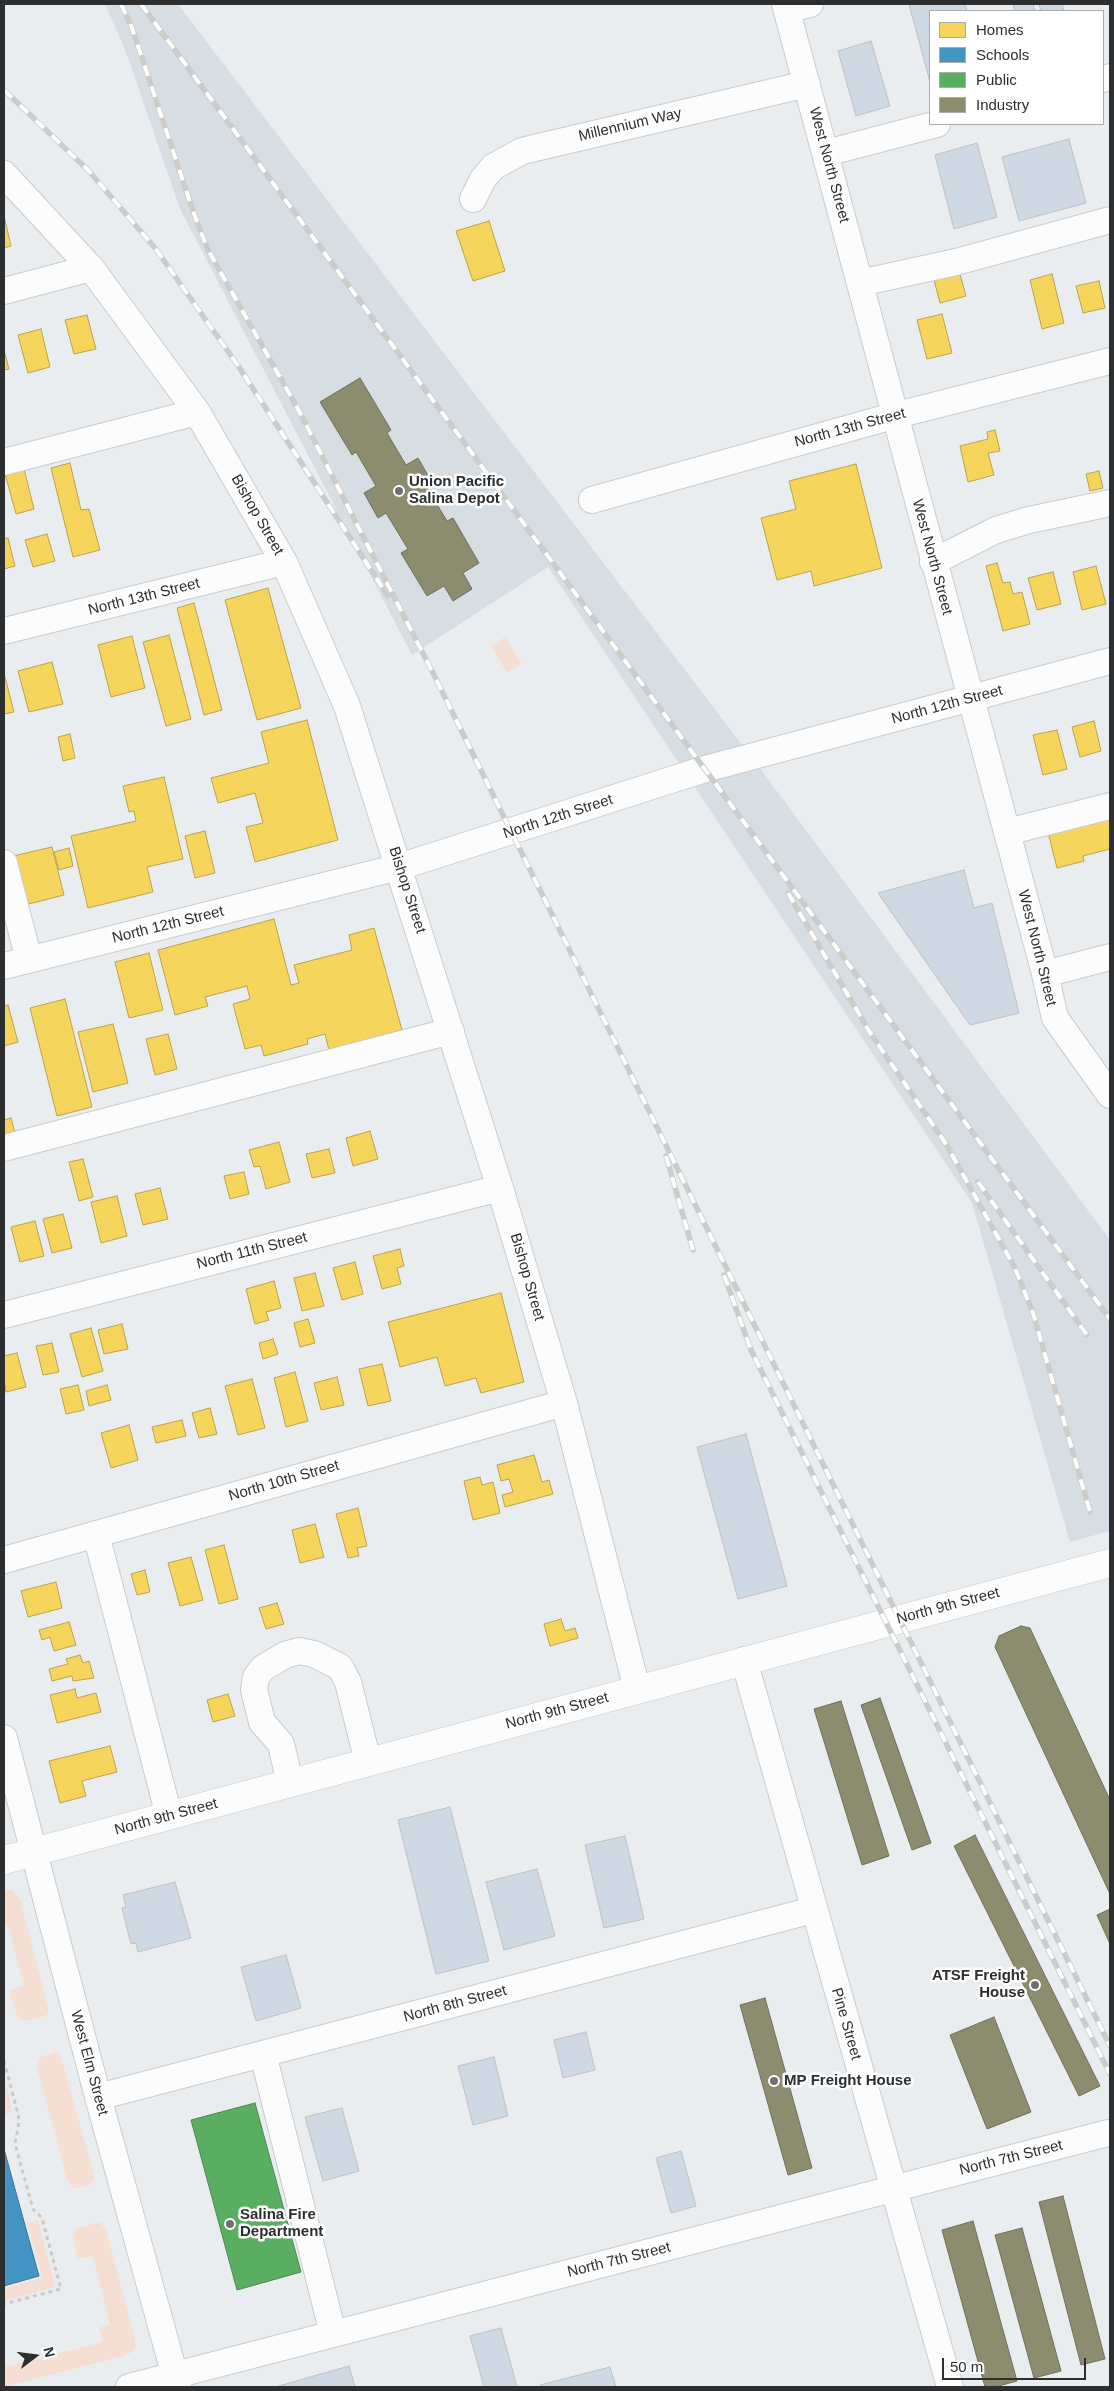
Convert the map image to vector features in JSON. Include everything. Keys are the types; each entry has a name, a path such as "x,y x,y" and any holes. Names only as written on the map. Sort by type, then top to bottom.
{"main road":[{"name":"North 9th Street","path":"4,1860 1110,1563"}],"street":[{"name":"West North Street","path":"794,6 807,84 894,416 1045,974 1054,1018 1110,1095"},
{"name":"Millennium Way","path":"473,199 483,179 494,167 522,151 807,84"},
{"path":"826,153 933,125"},
{"name":"Bishop Street","path":"4,174 91,268 197,412 284,562 347,706 500,1188 564,1403 637,1689"},
{"path":"860,283 956,262 1110,220"},
{"path":"4,291 91,268"},
{"name":"North 13th Street","path":"592,500 894,416 1110,361"},
{"path":"4,462 197,412"},
{"path":"934,562 996,530 1029,520 1110,503"},
{"name":"North 13th Street","path":"4,631 284,562"},
{"name":"North 12th Street","path":"4,966 399,867 705,769 971,700 1110,661"},
{"path":"1006,832 1110,806"},
{"path":"4,863 29,960"},
{"path":"1045,974 1110,957"},
{"path":"4,1148 451,1031"},
{"name":"North 11th Street","path":"4,1314 500,1188"},
{"name":"North 10th Street","path":"4,1560 564,1403"},
{"path":"96,1534 169,1816"},
{"path":"290,1783 281,1744 262,1722 254,1690 256,1677 263,1668 285,1655 300,1651 314,1654 340,1667 348,1682 368,1762"},
{"name":"Pine Street","path":"744,1660 813,1910 950,2387"},
{"name":"West Elm Street","path":"4,1738 98,2098 176,2381"},
{"name":"North 8th Street","path":"98,2098 813,1910"},
{"path":"263,2054 333,2334"},
{"name":"North 7th Street","path":"129,2387 176,2381 333,2334 1108,2133"}],"path":[{"path":"4,2061 18,2114 19,2122 15,2144 33,2209 42,2218 61,2289 4,2304"}],"shaded area":[{"path":"105,4 178,4 768,779 1110,1240 1110,1531 1070,1542 972,1203 548,567 412,655 180,209 126,52"},
{"path":"505,637 522,664 507,673 491,646"},
{"path":"13,1890 20,1899 48,2007 48,2013 45,2016 24,2021 18,2018 9,1990 24,1986 8,1926 4,1927 4,1891"},
{"path":"55,2052 61,2057 94,2175 90,2185 78,2188 74,2188 68,2182 37,2068 39,2058"},
{"path":"4,2078 13,2112 4,2115"},
{"path":"38,2220 55,2287 4,2301 4,2288 42,2278 27,2223"},
{"path":"100,2222 106,2230 136,2347 129,2354 123,2356 4,2387 4,2367 103,2342 99,2328 110,2324 93,2256 78,2259 73,2239 75,2229"}],"building: Homes":[{"path":"4,216 11,246 4,248"},
{"path":"489,221 505,271 473,281 456,231"},
{"path":"960,274 966,296 940,303 934,280"},
{"path":"1052,274 1064,323 1042,329 1030,280"},
{"path":"1099,281 1105,308 1083,313 1076,286"},
{"path":"942,314 952,353 927,359 917,320"},
{"path":"87,315 96,349 74,354 65,320"},
{"path":"41,329 50,367 28,373 18,335"},
{"path":"4,350 9,369 4,370"},
{"path":"995,430 1000,451 988,453 994,475 968,482 960,446 988,439 987,432"},
{"path":"70,463 81,510 89,509 100,550 73,557 51,468"},
{"path":"856,464 882,568 814,586 811,571 777,580 761,518 796,509 789,481"},
{"path":"24,469 34,509 16,514 5,474"},
{"path":"1099,471 1103,488 1090,491 1086,474"},
{"path":"47,534 55,561 33,567 25,540"},
{"path":"8,538 15,566 4,569 4,539"},
{"path":"997,563 1003,583 1010,582 1013,594 1022,592 1030,624 1003,631 986,566"},
{"path":"1096,566 1106,604 1082,610 1073,572"},
{"path":"1053,572 1061,604 1037,610 1028,578"},
{"path":"268,588 301,708 257,720 225,600"},
{"path":"194,603 222,710 204,715 177,608"},
{"path":"169,635 191,719 166,726 143,642"},
{"path":"132,636 145,688 111,697 98,645"},
{"path":"52,662 63,704 29,712 18,671"},
{"path":"4,673 14,712 4,714"},
{"path":"307,720 338,840 255,862 246,827 263,823 255,793 218,803 211,778 269,763 261,732"},
{"path":"1094,721 1101,751 1080,757 1072,727"},
{"path":"1057,730 1067,769 1043,775 1033,735"},
{"path":"70,734 75,758 63,761 58,737"},
{"path":"164,777 183,859 147,867 153,892 88,908 71,836 136,821 134,811 129,812 123,786"},
{"path":"1110,816 1110,849 1083,856 1084,861 1057,868 1048,832"},
{"path":"205,831 215,873 195,878 185,836"},
{"path":"52,847 64,895 21,906 9,857"},
{"path":"69,848 73,866 59,870 54,852"},
{"path":"274,919 291,985 299,983 294,965 352,950 349,935 374,928 402,1030 329,1050 325,1034 307,1039 308,1044 264,1056 261,1045 245,1049 233,1004 250,999 247,986 205,997 208,1006 175,1015 158,950"},
{"path":"149,953 163,1010 129,1018 115,962"},
{"path":"65,999 92,1107 57,1116 30,1008"},
{"path":"8,1005 18,1042 4,1046 4,1006"},
{"path":"113,1024 128,1083 93,1092 78,1032"},
{"path":"168,1034 177,1069 155,1075 146,1039"},
{"path":"11,1118 16,1137 4,1140 4,1120"},
{"path":"370,1131 378,1159 353,1166 346,1138"},
{"path":"279,1142 290,1182 266,1189 260,1166 254,1167 249,1150"},
{"path":"329,1149 335,1173 312,1178 306,1154"},
{"path":"83,1159 93,1197 79,1201 69,1162"},
{"path":"244,1172 249,1194 230,1199 224,1176"},
{"path":"160,1188 168,1219 143,1225 135,1194"},
{"path":"117,1196 127,1236 101,1243 91,1202"},
{"path":"63,1214 72,1248 52,1253 43,1219"},
{"path":"35,1221 44,1256 20,1262 11,1227"},
{"path":"400,1249 404,1266 397,1268 401,1284 382,1289 373,1256"},
{"path":"355,1262 363,1294 342,1300 333,1268"},
{"path":"315,1273 324,1306 302,1311 294,1278"},
{"path":"274,1281 281,1308 266,1312 269,1320 255,1324 246,1289"},
{"path":"501,1293 524,1382 481,1393 476,1378 445,1386 437,1357 400,1367 388,1322"},
{"path":"308,1319 315,1343 300,1347 294,1323"},
{"path":"122,1324 128,1349 104,1354 98,1330"},
{"path":"91,1328 103,1371 82,1377 70,1334"},
{"path":"273,1339 278,1354 263,1359 259,1343"},
{"path":"52,1343 59,1372 43,1375 36,1346"},
{"path":"17,1353 26,1387 6,1392 4,1356"},
{"path":"382,1364 391,1401 368,1406 359,1369"},
{"path":"295,1372 308,1421 286,1427 274,1378"},
{"path":"337,1377 344,1405 321,1410 314,1383"},
{"path":"252,1379 265,1428 238,1435 225,1386"},
{"path":"78,1385 84,1410 66,1414 60,1389"},
{"path":"107,1385 111,1400 89,1406 86,1391"},
{"path":"210,1408 217,1434 199,1438 192,1413"},
{"path":"182,1420 186,1436 156,1443 152,1427"},
{"path":"129,1425 138,1460 111,1468 101,1433"},
{"path":"534,1455 542,1482 549,1480 553,1494 505,1507 502,1495 513,1492 509,1479 501,1481 497,1465"},
{"path":"480,1477 482,1485 493,1482 500,1513 473,1520 464,1481"},
{"path":"358,1508 367,1546 357,1548 359,1556 348,1558 336,1514"},
{"path":"315,1524 324,1557 300,1563 292,1530"},
{"path":"224,1545 238,1599 219,1604 205,1550"},
{"path":"191,1557 203,1600 180,1606 168,1563"},
{"path":"145,1570 150,1592 137,1595 131,1574"},
{"path":"56,1582 62,1608 28,1617 21,1591"},
{"path":"277,1603 284,1624 266,1629 259,1608"},
{"path":"561,1619 565,1631 575,1628 578,1638 550,1646 544,1624"},
{"path":"69,1622 76,1645 54,1651 50,1637 42,1640 39,1630"},
{"path":"80,1655 83,1663 89,1661 94,1678 73,1681 72,1676 52,1681 49,1669 68,1664 66,1659"},
{"path":"75,1689 77,1698 96,1693 101,1712 57,1723 50,1695"},
{"path":"228,1694 235,1716 213,1722 207,1700"},
{"path":"110,1746 117,1772 82,1781 86,1796 60,1803 49,1761"}],"building: Schools":[{"path":"4,2149 39,2276 4,2286"}],"building: Public":[{"path":"255,2103 301,2272 237,2290 191,2120"}],"building: Industry":[{"name":"Union Pacific Salina Depot","path":"360,378 391,430 387,433 406,465 418,458 433,484 427,488 447,521 453,518 479,563 463,573 472,589 453,601 444,586 427,596 401,553 408,549 386,513 378,518 364,493 376,486 356,452 352,455 320,402"},
{"path":"1021,1626 1030,1628 1110,1800 1110,1894 995,1647 999,1636"},
{"path":"880,1698 931,1843 912,1850 861,1705"},
{"path":"841,1701 889,1856 862,1865 814,1709"},
{"path":"975,1835 1100,2086 1079,2096 954,1846"},
{"path":"1110,1909 1110,1944 1097,1915"},
{"path":"765,1998 812,2168 788,2175 740,2005"},
{"path":"994,2017 1031,2112 987,2129 950,2035"},
{"path":"1063,2196 1105,2359 1081,2365 1039,2202"},
{"path":"973,2221 1017,2381 995,2387 985,2387 942,2230"},
{"path":"1022,2228 1061,2371 1034,2378 995,2235"}],"building: Other":[{"path":"909,4 965,4 967,10 929,10 929,78"},
{"path":"1013,4 1033,4 1035,10 1015,10"},
{"path":"1039,4 1062,4 1064,10 1041,10"},
{"path":"871,41 890,106 856,116 838,51"},
{"path":"1069,139 1086,203 1019,221 1002,157"},
{"path":"977,143 997,217 954,229 935,155"},
{"path":"964,870 974,908 992,903 1019,1013 970,1025 878,893"},
{"path":"746,1434 787,1586 738,1599 697,1447"},
{"path":"450,1807 489,1961 436,1974 398,1820"},
{"path":"625,1836 644,1919 604,1928 585,1845"},
{"path":"537,1869 555,1936 504,1950 486,1882"},
{"path":"175,1882 191,1938 138,1952 136,1943 131,1944 122,1908 126,1907 123,1895"},
{"path":"286,1955 301,2008 256,2021 241,1967"},
{"path":"586,2032 595,2070 563,2078 554,2040"},
{"path":"494,2057 508,2116 473,2125 458,2066"},
{"path":"342,2108 359,2171 323,2181 305,2117"},
{"path":"681,2151 696,2206 671,2213 656,2158"},
{"path":"501,2328 517,2387 484,2387 470,2336"},
{"path":"349,2366 355,2387 275,2387"},
{"path":"610,2367 616,2387 541,2387 540,2385"}],"railway":[{"path":"121,4 132,28 193,211 208,250 298,409 433,673 1110,2046"},
{"path":"141,4 1110,1319"},
{"path":"4,90 89,171 155,248 239,367 388,596"},
{"path":"788,893 869,1031 946,1144 1015,1268 1033,1313 1090,1512"},
{"path":"666,1156 693,1250"},
{"path":"978,1182 1087,1335"},
{"path":"724,1275 751,1350 1110,2074"}],"place":[{"name":"Union Pacific Salina Depot","path":"399,491"},
{"name":"ATSF Freight House","path":"1035,1985"},
{"name":"MP Freight House","path":"774,2081"},
{"name":"Salina Fire Department","path":"230,2224"}]}
